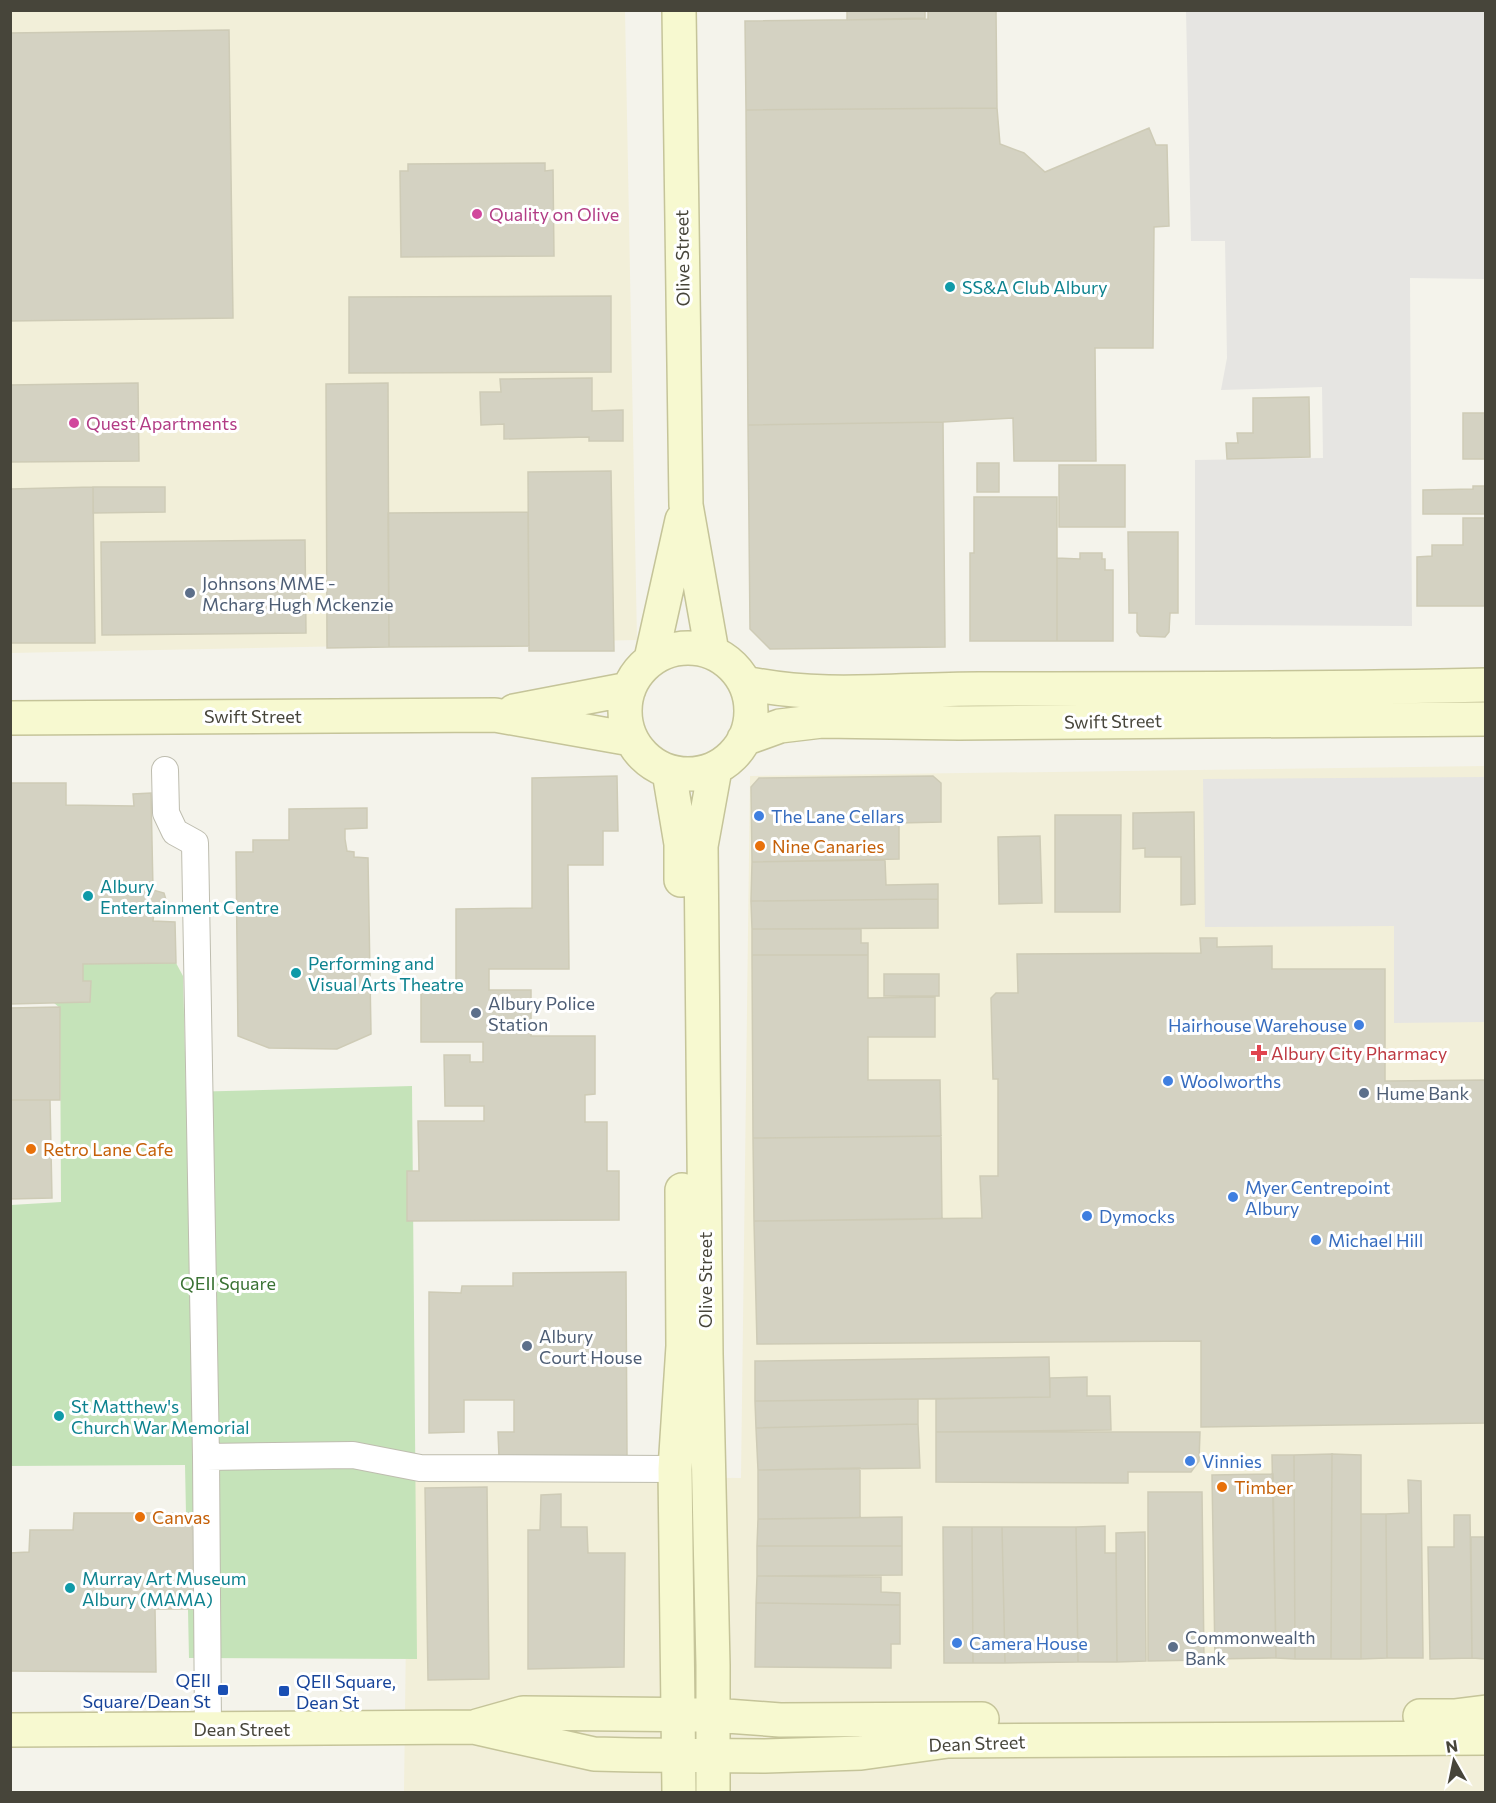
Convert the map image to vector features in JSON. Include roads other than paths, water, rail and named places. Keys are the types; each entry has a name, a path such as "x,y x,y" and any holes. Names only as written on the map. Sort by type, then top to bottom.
{"street":[{"name":"Olive Street","path":"679,10 686,505 712,652"},
{"name":"Olive Street","path":"651,659 686,505"},
{"path":"682,648 701,648 732,665 746,683 752,711 748,733 736,752 715,768 692,774 669,772 646,759 631,739 625,721 626,698 636,674 651,659 682,648"},
{"name":"Swift Street","path":"746,683 778,690 872,691 958,688 1407,703 1485,719"},
{"name":"Swift Street","path":"744,739 780,726 822,721 959,723 1407,703 1485,685"},
{"name":"Swift Street","path":"495,715 629,689"},
{"name":"Swift Street","path":"10,717 495,715 631,739"},
{"name":"Olive Street","path":"679,1792 675,1469 682,1346 694,1216 701,846 715,768"},
{"path":"165,770 166,813 175,832 195,843 206,1457 208,1729"},
{"name":"Olive Street","path":"669,772 681,844 713,1715 713,1792"},
{"path":"206,1457 353,1455 420,1468 675,1469"},
{"name":"Dean Street","path":"473,1727 523,1713 678,1714 780,1720 1442,1716 1485,1712"},
{"name":"Dean Street","path":"10,1730 473,1727 594,1754 765,1756 861,1753 948,1741 1485,1738"}],"place":[{"name":"Quality on Olive","path":"477,214"},
{"name":"SS&A Club Albury","path":"950,287"},
{"name":"Quest Apartments","path":"74,423"},
{"name":"Johnsons MME - Mcharg Hugh Mckenzie","path":"190,593"},
{"name":"The Lane Cellars","path":"759,816"},
{"name":"Nine Canaries","path":"760,846"},
{"name":"Albury Entertainment Centre","path":"88,896"},
{"name":"Performing and Visual Arts Theatre","path":"296,973"},
{"name":"Albury Police Station","path":"476,1013"},
{"name":"Hairhouse Warehouse","path":"1359,1025"},
{"name":"Albury City Pharmacy","path":"1259,1053"},
{"name":"Woolworths","path":"1168,1081"},
{"name":"Hume Bank","path":"1364,1093"},
{"name":"Retro Lane Cafe","path":"31,1149"},
{"name":"Myer Centrepoint Albury","path":"1233,1197"},
{"name":"Dymocks","path":"1087,1216"},
{"name":"Michael Hill","path":"1316,1240"},
{"name":"Albury Court House","path":"527,1346"},
{"name":"St Matthew's Church War Memorial","path":"59,1416"},
{"name":"Vinnies","path":"1190,1461"},
{"name":"Timber","path":"1222,1487"},
{"name":"Canvas","path":"140,1517"},
{"name":"Murray Art Museum Albury (MAMA)","path":"70,1588"},
{"name":"Camera House","path":"957,1643"},
{"name":"Commonwealth Bank","path":"1173,1647"},
{"name":"QEII Square/Dean St","path":"223,1690"},
{"name":"QEII Square, Dean St","path":"284,1691"}],"park label":[{"name":"QEII Square","path":"228,1283"}]}
